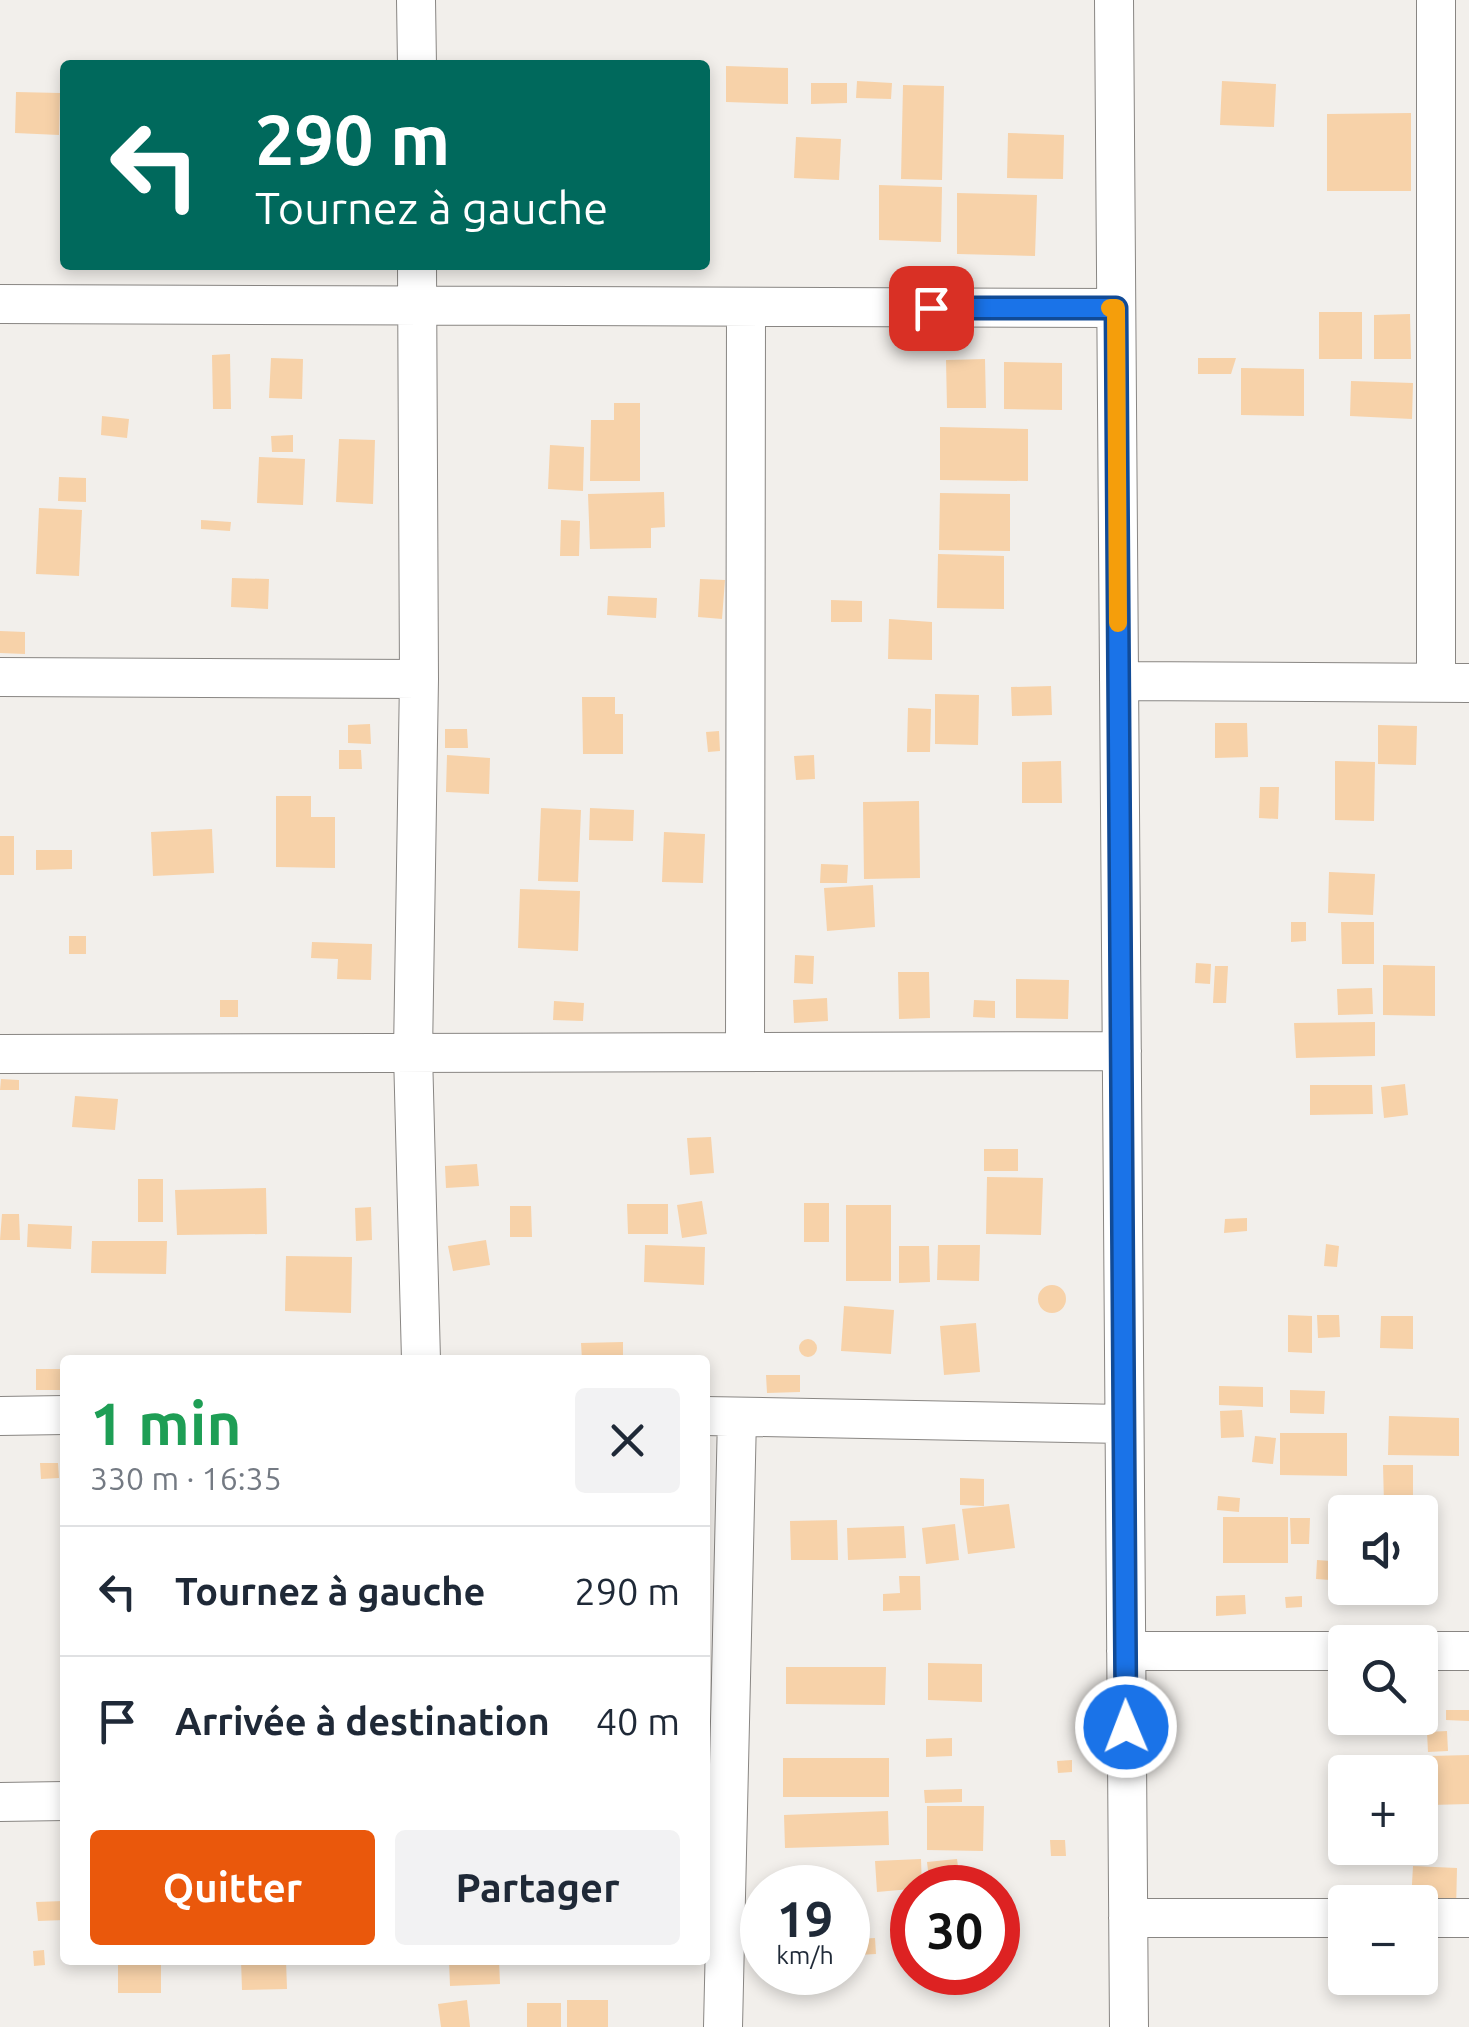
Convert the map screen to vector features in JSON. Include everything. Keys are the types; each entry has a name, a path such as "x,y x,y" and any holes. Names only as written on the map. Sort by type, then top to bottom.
{"street":[{"path":"416,0 416,60"},
{"path":"1114,0 1128,2027"},
{"path":"1118,681 1452,682 1452,344 1436,0"},
{"path":"417,270 419,680 413,1053 422,1355"},
{"path":"0,304 1116,308"},
{"path":"744,1051 746,307"},
{"path":"0,678 419,680"},
{"path":"0,1054 1122,1051"},
{"path":"0,1416 60,1415"},
{"path":"723,2027 717,1798 721,1417 1124,1424"},
{"path":"1126,1650 1328,1651"},
{"path":"1438,1651 1469,1651"},
{"path":"0,1802 60,1801"},
{"path":"1128,1918 1328,1918"},
{"path":"1438,1918 1469,1918"}],"building":[{"path":"726,66 788,68 788,104 726,102"},
{"path":"857,81 892,83 891,99 856,98"},
{"path":"1222,81 1276,84 1274,127 1220,125"},
{"path":"811,83 847,83 847,103 811,104"},
{"path":"903,85 944,86 942,180 901,179"},
{"path":"16,92 60,93 59,135 15,133"},
{"path":"1411,113 1411,191 1327,191 1327,114"},
{"path":"1008,133 1064,135 1063,179 1007,178"},
{"path":"796,137 841,139 839,180 794,178"},
{"path":"879,185 942,187 941,242 879,240"},
{"path":"957,193 1037,195 1035,256 957,254"},
{"path":"1319,312 1362,312 1362,359 1319,359"},
{"path":"1410,314 1411,359 1374,359 1374,315"},
{"path":"230,354 231,409 213,409 212,355"},
{"path":"271,358 303,359 302,399 269,398"},
{"path":"1198,358 1236,358 1231,374 1198,374"},
{"path":"985,359 986,408 947,408 946,360"},
{"path":"1004,362 1062,363 1062,410 1004,409"},
{"path":"1241,368 1304,369 1304,416 1241,415"},
{"path":"1351,381 1413,383 1412,419 1350,416"},
{"path":"614,403 640,403 640,481 590,481 591,420 614,420"},
{"path":"102,416 129,419 127,438 101,435"},
{"path":"940,427 1028,429 1028,481 940,480"},
{"path":"293,435 293,452 272,452 271,436"},
{"path":"339,439 375,440 373,504 336,502"},
{"path":"550,445 584,447 583,491 548,489"},
{"path":"259,457 305,459 303,505 257,503"},
{"path":"59,477 86,478 86,502 58,501"},
{"path":"664,492 665,527 651,528 651,548 590,549 588,494"},
{"path":"940,493 1010,494 1010,551 939,550"},
{"path":"39,508 82,510 79,576 36,574"},
{"path":"201,520 231,522 230,531 201,529"},
{"path":"561,520 580,521 579,556 560,556"},
{"path":"938,554 1004,556 1004,609 937,608"},
{"path":"232,578 269,579 268,609 231,607"},
{"path":"700,579 725,580 722,619 698,617"},
{"path":"608,596 657,598 656,618 607,615"},
{"path":"831,600 862,601 862,622 831,622"},
{"path":"889,619 932,622 932,660 888,659"},
{"path":"0,631 25,632 25,654 0,653"},
{"path":"1051,686 1052,715 1012,716 1011,687"},
{"path":"935,694 979,695 978,745 935,744"},
{"path":"582,697 615,697 615,714 623,714 623,754 583,754"},
{"path":"908,708 931,709 930,752 907,752"},
{"path":"1215,723 1247,723 1248,757 1215,758"},
{"path":"370,724 371,744 348,743 348,725"},
{"path":"1378,725 1417,726 1416,765 1378,764"},
{"path":"445,729 467,729 468,748 445,748"},
{"path":"719,731 720,751 708,752 706,732"},
{"path":"339,750 361,750 362,769 339,769"},
{"path":"447,755 490,758 489,794 446,792"},
{"path":"814,755 815,779 796,780 794,756"},
{"path":"1061,761 1062,803 1022,803 1022,762"},
{"path":"1335,761 1375,762 1374,821 1335,820"},
{"path":"1260,787 1279,787 1278,819 1259,818"},
{"path":"276,796 311,796 311,817 335,817 335,868 276,867"},
{"path":"919,801 920,878 864,879 863,802"},
{"path":"541,808 581,810 578,882 538,881"},
{"path":"590,808 634,810 633,841 589,840"},
{"path":"212,829 214,873 153,876 151,832"},
{"path":"664,832 705,834 703,883 662,882"},
{"path":"0,836 14,836 14,875 0,875"},
{"path":"36,850 72,850 72,869 36,870"},
{"path":"821,864 848,865 847,883 820,883"},
{"path":"1329,872 1375,874 1373,915 1328,913"},
{"path":"873,885 875,927 827,931 824,888"},
{"path":"520,889 580,891 578,951 518,948"},
{"path":"1291,922 1306,922 1306,941 1291,942"},
{"path":"1341,922 1374,922 1374,964 1342,964"},
{"path":"69,936 86,936 86,954 69,954"},
{"path":"312,942 372,944 371,980 337,979 338,959 311,958"},
{"path":"795,955 814,956 813,984 794,983"},
{"path":"1196,963 1211,964 1210,984 1195,983"},
{"path":"1383,965 1435,966 1435,1016 1383,1015"},
{"path":"1215,966 1228,966 1226,1003 1213,1003"},
{"path":"898,972 929,972 930,1018 899,1019"},
{"path":"1016,979 1069,980 1068,1019 1016,1018"},
{"path":"1372,988 1373,1014 1338,1015 1337,989"},
{"path":"827,998 828,1021 794,1023 793,1000"},
{"path":"220,1000 238,1000 238,1017 220,1017"},
{"path":"974,1000 995,1001 995,1018 973,1017"},
{"path":"554,1001 584,1003 583,1021 553,1020"},
{"path":"1375,1022 1375,1056 1296,1058 1294,1023"},
{"path":"1,1079 19,1080 19,1090 0,1090"},
{"path":"1405,1084 1408,1115 1384,1118 1381,1087"},
{"path":"1310,1085 1372,1085 1373,1114 1310,1115"},
{"path":"75,1096 118,1099 115,1130 72,1127"},
{"path":"711,1137 714,1173 690,1175 687,1138"},
{"path":"984,1149 1018,1149 1018,1171 984,1171"},
{"path":"477,1164 479,1186 446,1188 445,1166"},
{"path":"987,1177 1043,1178 1041,1235 986,1234"},
{"path":"138,1179 163,1179 163,1222 138,1222"},
{"path":"266,1188 267,1234 177,1235 175,1190"},
{"path":"702,1201 707,1234 682,1238 677,1205"},
{"path":"804,1203 829,1203 829,1242 804,1242"},
{"path":"627,1204 668,1204 668,1234 628,1234"},
{"path":"846,1205 891,1205 891,1281 846,1281"},
{"path":"510,1206 531,1206 532,1237 510,1237"},
{"path":"371,1207 372,1240 356,1241 355,1208"},
{"path":"2,1214 19,1214 20,1240 0,1240"},
{"path":"1247,1218 1247,1231 1224,1233 1225,1219"},
{"path":"28,1224 72,1226 71,1249 27,1247"},
{"path":"486,1240 490,1265 453,1271 448,1246"},
{"path":"92,1241 167,1241 166,1274 91,1273"},
{"path":"1326,1244 1339,1246 1337,1267 1324,1266"},
{"path":"645,1245 705,1247 704,1285 644,1282"},
{"path":"938,1245 980,1245 979,1281 937,1280"},
{"path":"899,1246 929,1246 930,1282 899,1283"},
{"path":"286,1256 352,1257 351,1313 285,1311"},
{"path":"1052,1285 1062,1289 1066,1299 1062,1309 1052,1313 1042,1309 1038,1299 1042,1289"},
{"path":"844,1306 894,1310 891,1354 841,1351"},
{"path":"1288,1315 1312,1316 1312,1353 1288,1352"},
{"path":"1317,1315 1339,1315 1340,1337 1318,1338"},
{"path":"1381,1316 1413,1316 1413,1349 1380,1348"},
{"path":"976,1323 980,1372 944,1375 940,1326"},
{"path":"808,1339 817,1348 808,1357 799,1348"},
{"path":"623,1342 623,1355 582,1355 581,1343"},
{"path":"36,1369 60,1369 60,1390 36,1390"},
{"path":"766,1375 800,1375 800,1392 767,1393"},
{"path":"1219,1386 1263,1387 1263,1407 1219,1405"},
{"path":"1290,1390 1325,1391 1324,1414 1290,1413"},
{"path":"1242,1410 1244,1437 1221,1438 1220,1411"},
{"path":"1389,1416 1459,1418 1459,1456 1388,1455"},
{"path":"1280,1433 1347,1433 1347,1476 1280,1475"},
{"path":"1255,1436 1276,1438 1273,1464 1252,1462"},
{"path":"40,1463 58,1463 59,1478 41,1479"},
{"path":"1383,1465 1413,1465 1413,1495 1384,1495"},
{"path":"960,1478 984,1479 984,1506 960,1505"},
{"path":"1218,1496 1240,1498 1239,1512 1217,1510"},
{"path":"1009,1504 1015,1548 968,1554 962,1509"},
{"path":"1223,1517 1288,1517 1288,1563 1223,1563"},
{"path":"1290,1518 1310,1518 1309,1544 1291,1544"},
{"path":"837,1520 838,1560 791,1560 790,1521"},
{"path":"955,1524 959,1560 926,1564 922,1528"},
{"path":"904,1526 906,1558 848,1560 847,1528"},
{"path":"1317,1560 1328,1561 1328,1580 1316,1579"},
{"path":"899,1576 920,1576 921,1610 883,1611 883,1594 900,1593"},
{"path":"1245,1595 1246,1614 1216,1616 1216,1596"},
{"path":"1302,1596 1302,1607 1286,1608 1285,1597"},
{"path":"928,1663 982,1664 982,1702 928,1700"},
{"path":"786,1667 886,1667 885,1705 786,1704"},
{"path":"1446,1710 1469,1710 1469,1721 1446,1720"},
{"path":"1438,1731 1447,1731 1448,1751 1428,1752 1427,1735 1438,1735"},
{"path":"952,1738 952,1756 926,1757 926,1739"},
{"path":"1469,1755 1469,1804 1438,1805 1438,1756"},
{"path":"783,1758 889,1758 889,1797 783,1797"},
{"path":"1072,1760 1072,1772 1058,1773 1057,1761"},
{"path":"962,1789 962,1802 925,1803 924,1790"},
{"path":"927,1806 984,1806 983,1851 927,1850"},
{"path":"888,1811 889,1845 785,1848 784,1815"},
{"path":"1050,1840 1065,1840 1066,1856 1051,1856"},
{"path":"921,1859 921,1865 890,1865 890,1891 877,1892 875,1861"},
{"path":"957,1859 958,1865 927,1865 927,1862"},
{"path":"1413,1866 1457,1868 1456,1911 1438,1907 1438,1885 1412,1885"},
{"path":"60,1901 60,1920 38,1921 36,1902"},
{"path":"870,1938 875,1938 876,1954 870,1954"},
{"path":"44,1950 45,1965 34,1966 33,1951"},
{"path":"118,1965 161,1965 161,1993 118,1993"},
{"path":"241,1965 286,1965 287,1989 242,1990"},
{"path":"449,1965 499,1965 500,1984 450,1986"},
{"path":"467,2000 470,2027 441,2027 438,2004"},
{"path":"567,2000 608,2000 608,2027 567,2027"},
{"path":"527,2003 561,2003 561,2027 527,2027"}],"slow traffic":[{"path":"1110,308 1116,308 1118,623"}],"route":[{"path":"931,308 1116,308 1126,1727"}]}
